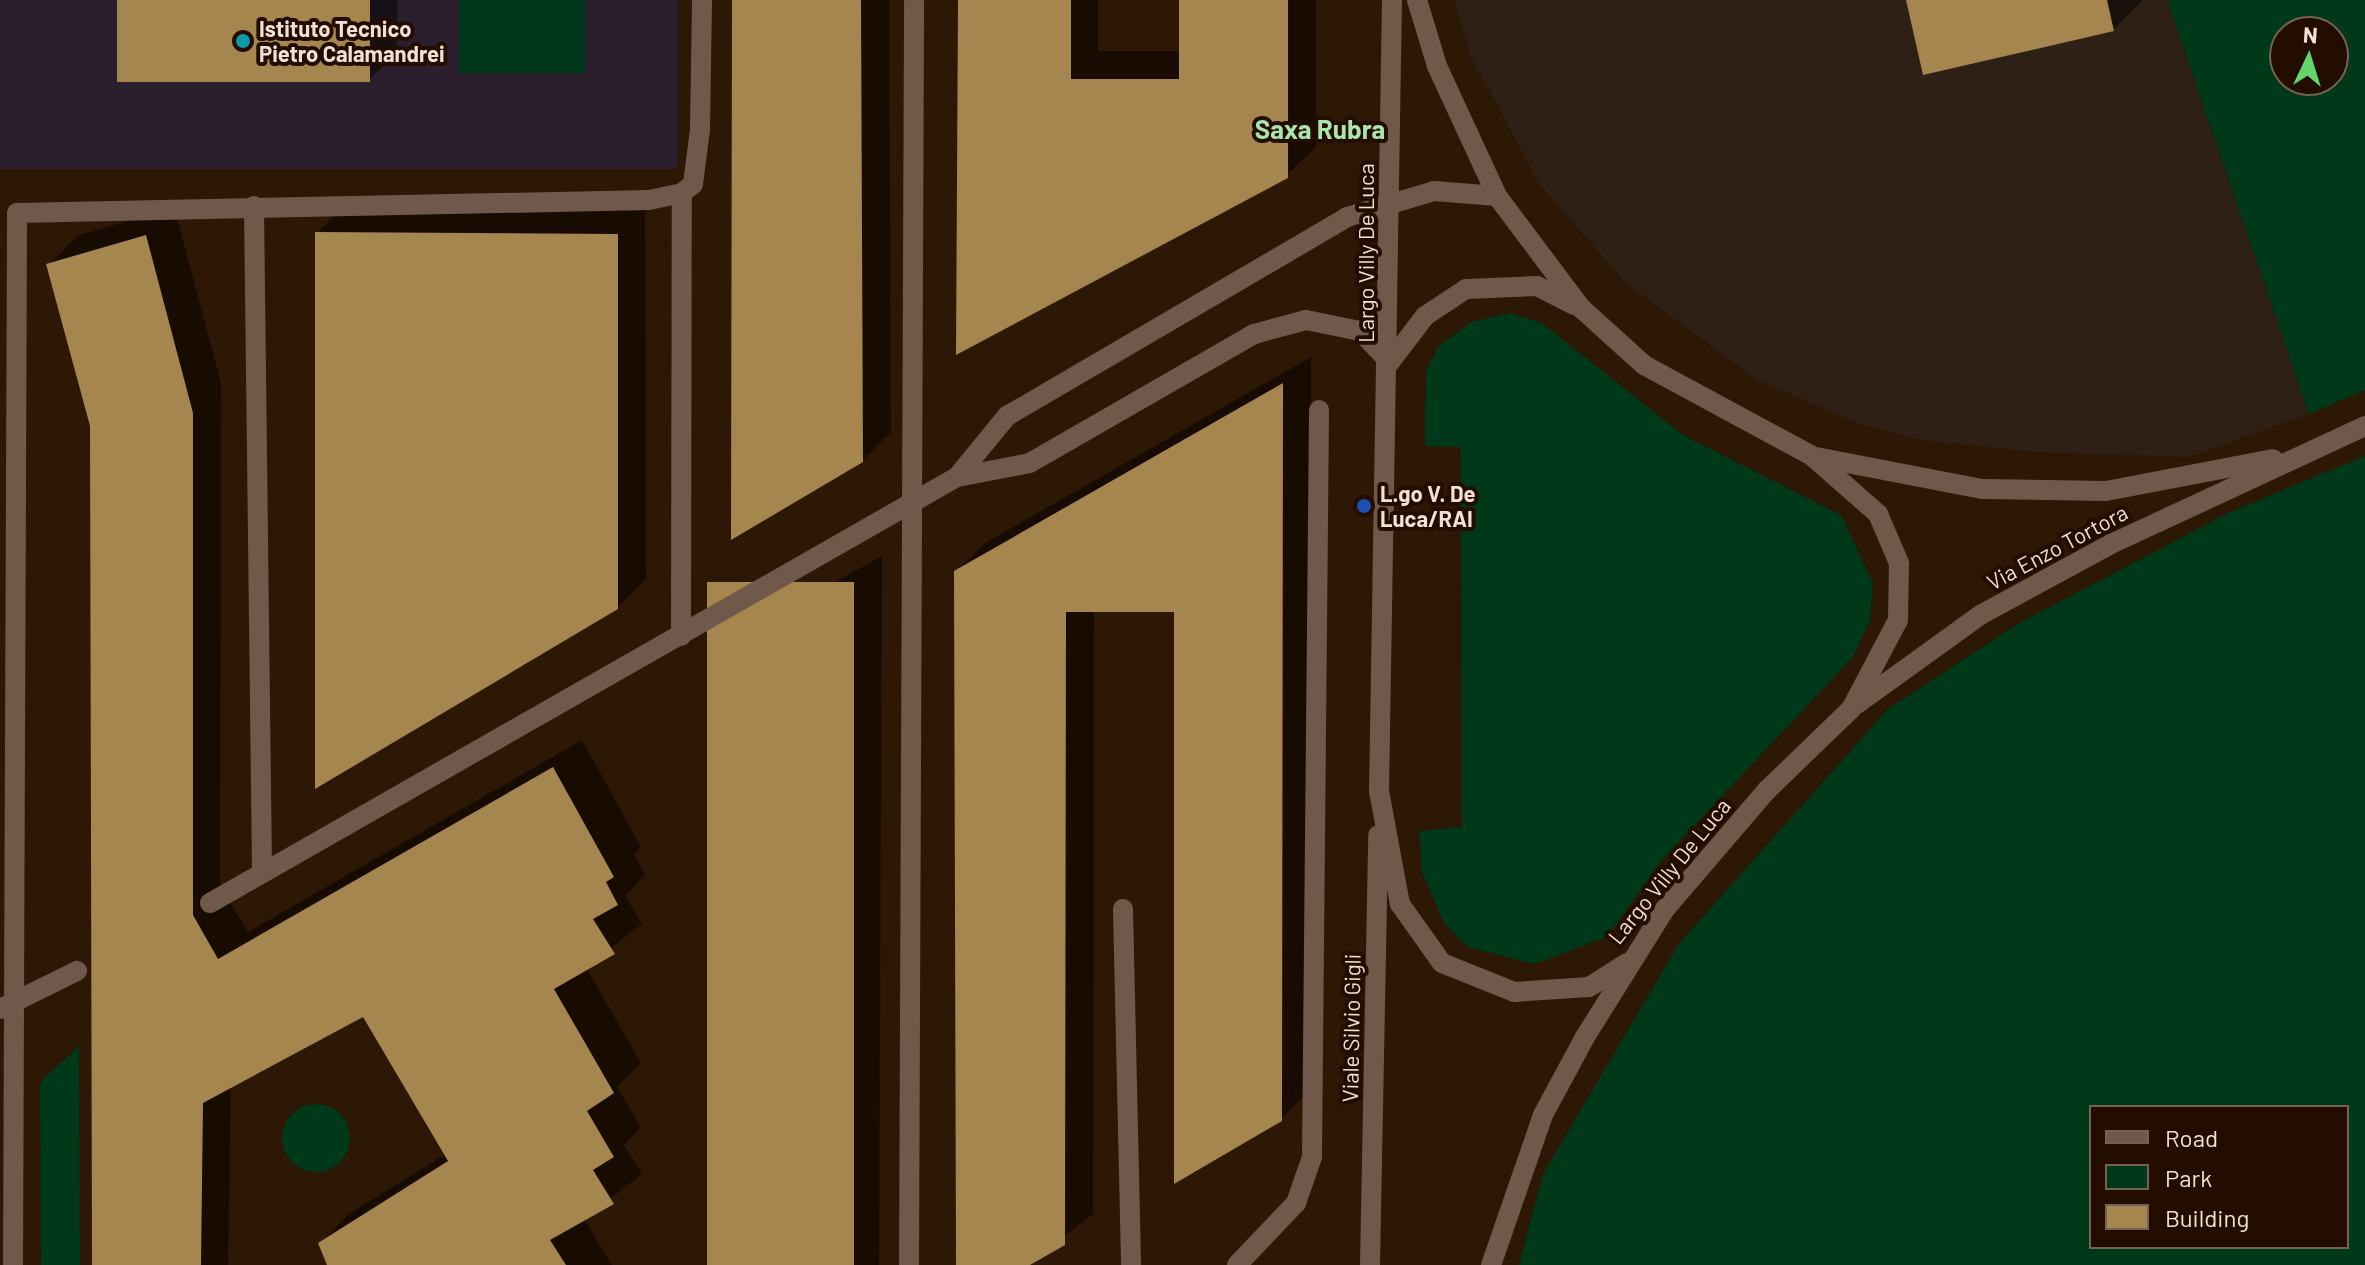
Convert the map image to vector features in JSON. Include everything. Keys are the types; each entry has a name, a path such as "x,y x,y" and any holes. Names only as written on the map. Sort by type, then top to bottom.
{"street":[{"path":"13,1265 10,1006 17,213 649,200 682,193 693,184 700,129 702,0"},
{"path":"909,1265 916,500 914,0"},
{"name":"Largo Villy De Luca","path":"1392,0 1390,362 1379,791 1400,904 1442,963 1514,992 1589,987 1634,958 1665,909 1767,790 1851,709 1898,620 1899,563 1878,514 1812,456 1644,365 1581,308 1497,196 1437,66 1417,0"},
{"path":"957,477 1007,416 1337,223 1390,201 1434,191 1497,196"},
{"path":"681,636 682,193"},
{"path":"254,206 262,871"},
{"name":"Largo Villy De Luca","path":"1390,362 1425,316 1466,289 1537,286 1581,308"},
{"path":"210,903 957,477 1030,463 1254,334 1306,320 1360,331 1390,362"},
{"path":"1237,1265 1296,1203 1312,1157 1319,410"},
{"name":"Via Enzo Tortora","path":"1851,709 1982,614 2301,454 2365,426"},
{"name":"Via Enzo Tortora","path":"1812,456 1982,489 2106,491 2301,454"},
{"name":"Viale Silvio Gigli","path":"1370,1265 1379,791"},
{"path":"1123,909 1131,1265"},
{"path":"1491,1265 1543,1115 1634,958"},
{"path":"10,1006 77,971"}],"shaded area":[{"path":"0,0 678,0 678,169 0,169"},
{"path":"1454,0 2167,0 2309,414 2189,457 2035,452 1921,440 1859,424 1756,379 1627,284 1540,185 1470,54"}],"green space":[{"path":"459,0 585,0 585,73 459,73"},
{"path":"2167,0 2365,0 2365,390 2309,414"},
{"path":"1510,313 1542,323 1683,435 1841,515 1873,583 1870,621 1852,658 1662,860 1607,937 1534,964 1468,947 1444,923 1422,872 1419,831 1462,827 1461,447 1425,446 1426,372 1438,347 1471,322"},
{"path":"2365,456 2365,1265 1519,1265 1543,1174 1678,945 1888,709 2018,624 2228,513"},
{"path":"79,1046 80,1265 41,1265 40,1082"},
{"path":"323,1104 344,1119 350,1138 348,1151 340,1162 323,1172 309,1172 292,1162 284,1151 282,1131 292,1114 303,1106"}],"building":[{"name":"Istituto Tecnico Pietro Calamandrei","path":"117,0 370,0 370,82 117,82"},
{"path":"732,0 861,0 863,462 731,540"},
{"path":"958,0 1071,0 1071,79 1179,79 1179,0 1288,0 1288,178 956,355"},
{"path":"1906,0 2107,0 2114,31 1923,75"},
{"path":"315,232 618,234 618,609 315,789"},
{"path":"146,235 193,413 193,915 218,959 553,767 614,877 606,882 618,905 593,919 615,954 554,989 614,1093 587,1111 614,1157 593,1170 614,1204 550,1240 566,1265 327,1265 318,1243 448,1161 363,1017 203,1103 201,1265 92,1265 90,426 46,264"},
{"path":"1283,383 1282,1121 1174,1184 1174,612 1066,612 1065,1245 1030,1265 956,1265 954,571"},
{"path":"707,582 854,582 854,1265 707,1265"}],"place":[{"name":"Istituto Tecnico Pietro Calamandrei","path":"243,41"},
{"name":"L.go V. De Luca/RAI","path":"1364,506"}],"district":[{"name":"Saxa Rubra","path":"1320,129"}]}
